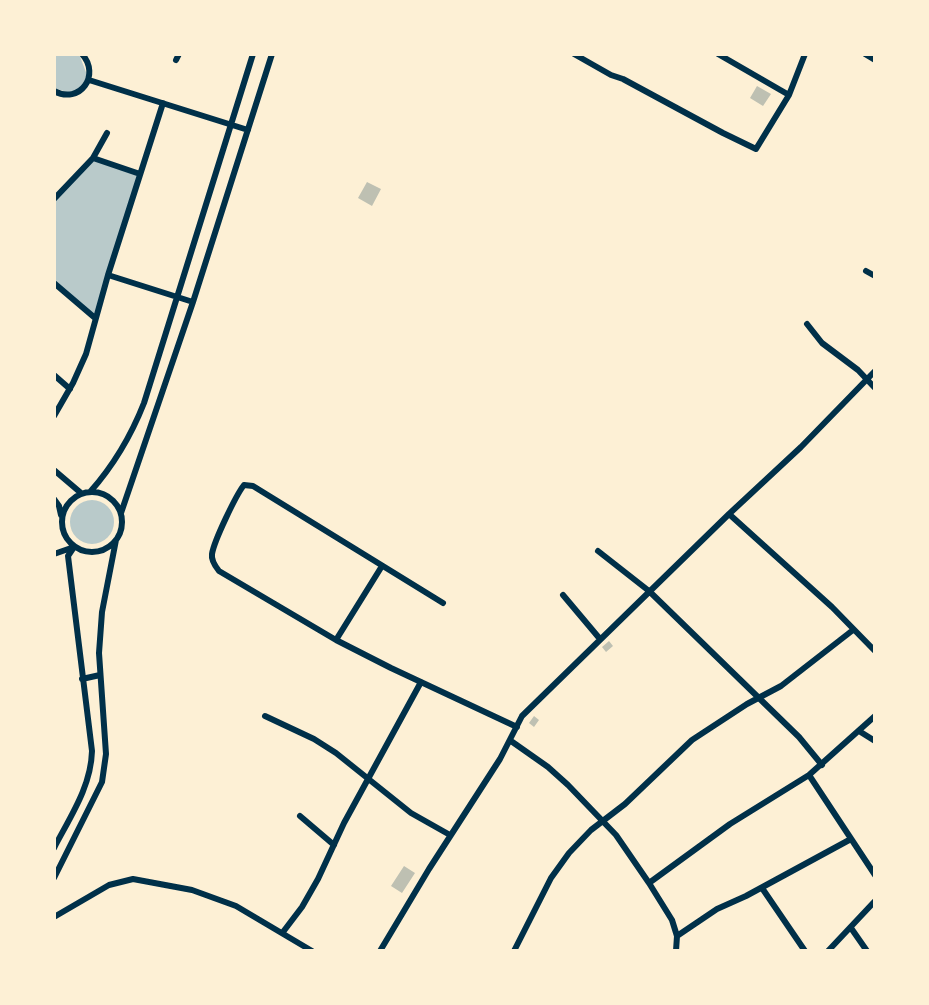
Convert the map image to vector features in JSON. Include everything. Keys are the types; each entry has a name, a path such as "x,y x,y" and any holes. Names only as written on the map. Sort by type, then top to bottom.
{"street":[{"path":"54,91 62,95 73,94 83,89 89,80 89,64 82,54"},
{"path":"90,492 110,468 134,428 144,404 252,54"},
{"path":"54,878 102,782 106,754 99,653 102,612 116,540 122,527 121,513 193,302 272,54"},
{"path":"574,54 723,134 756,148 789,95 805,54"},
{"path":"718,54 789,95"},
{"path":"865,54 875,60"},
{"path":"89,80 248,130"},
{"path":"54,416 86,354 108,275 163,104"},
{"path":"54,199 93,158 107,133"},
{"path":"93,158 140,174"},
{"path":"866,271 875,276"},
{"path":"108,275 193,302"},
{"path":"54,283 95,318"},
{"path":"807,324 822,343 858,370 875,388"},
{"path":"380,951 450,835 511,741 522,716 649,591 774,473 875,371"},
{"path":"54,375 70,388"},
{"path":"54,470 81,493"},
{"path":"443,603 253,486 244,485 237,494 212,555 214,566 219,571 336,640 517,727"},
{"path":"54,523 62,519 66,506 81,493 102,493 108,496 121,513"},
{"path":"54,500 59,506 65,537 74,547 93,552 106,549 116,540"},
{"path":"729,514 832,607 875,651"},
{"path":"54,554 74,547"},
{"path":"54,848 87,785 92,764 68,556 74,547"},
{"path":"598,551 649,591 799,737 822,765"},
{"path":"336,640 382,566"},
{"path":"563,595 600,639"},
{"path":"514,951 550,878 591,830 625,804 692,740 781,686 854,630"},
{"path":"82,679 100,675"},
{"path":"283,932 302,907 318,879 368,779 421,682"},
{"path":"265,716 314,739 336,753 411,813 450,835"},
{"path":"650,883 730,824 809,775 875,717"},
{"path":"860,731 875,741"},
{"path":"511,741 548,767 616,835 650,883 672,920 677,936 676,951"},
{"path":"809,775 875,875"},
{"path":"300,816 334,845"},
{"path":"64,828 77,833"},
{"path":"677,936 717,909 762,888 851,839"},
{"path":"54,917 109,885 133,879 192,890 236,906 312,951"},
{"path":"762,888 805,951"},
{"path":"828,951 875,901"},
{"path":"851,928 867,951"}],"shaded area":[{"path":"54,54 79,54 89,80 73,94 54,88"},
{"path":"93,158 140,174 95,318 54,283 54,200"},
{"path":"92,500 107,507 114,522 107,537 92,544 77,537 70,522 77,507"}],"building":[{"path":"757,86 771,94 763,106 750,98"},
{"path":"367,182 381,189 372,206 358,198"},
{"path":"609,641 613,646 606,652 602,647"},
{"path":"534,716 539,720 534,727 529,723"},
{"path":"404,866 415,873 402,893 391,886"}]}
